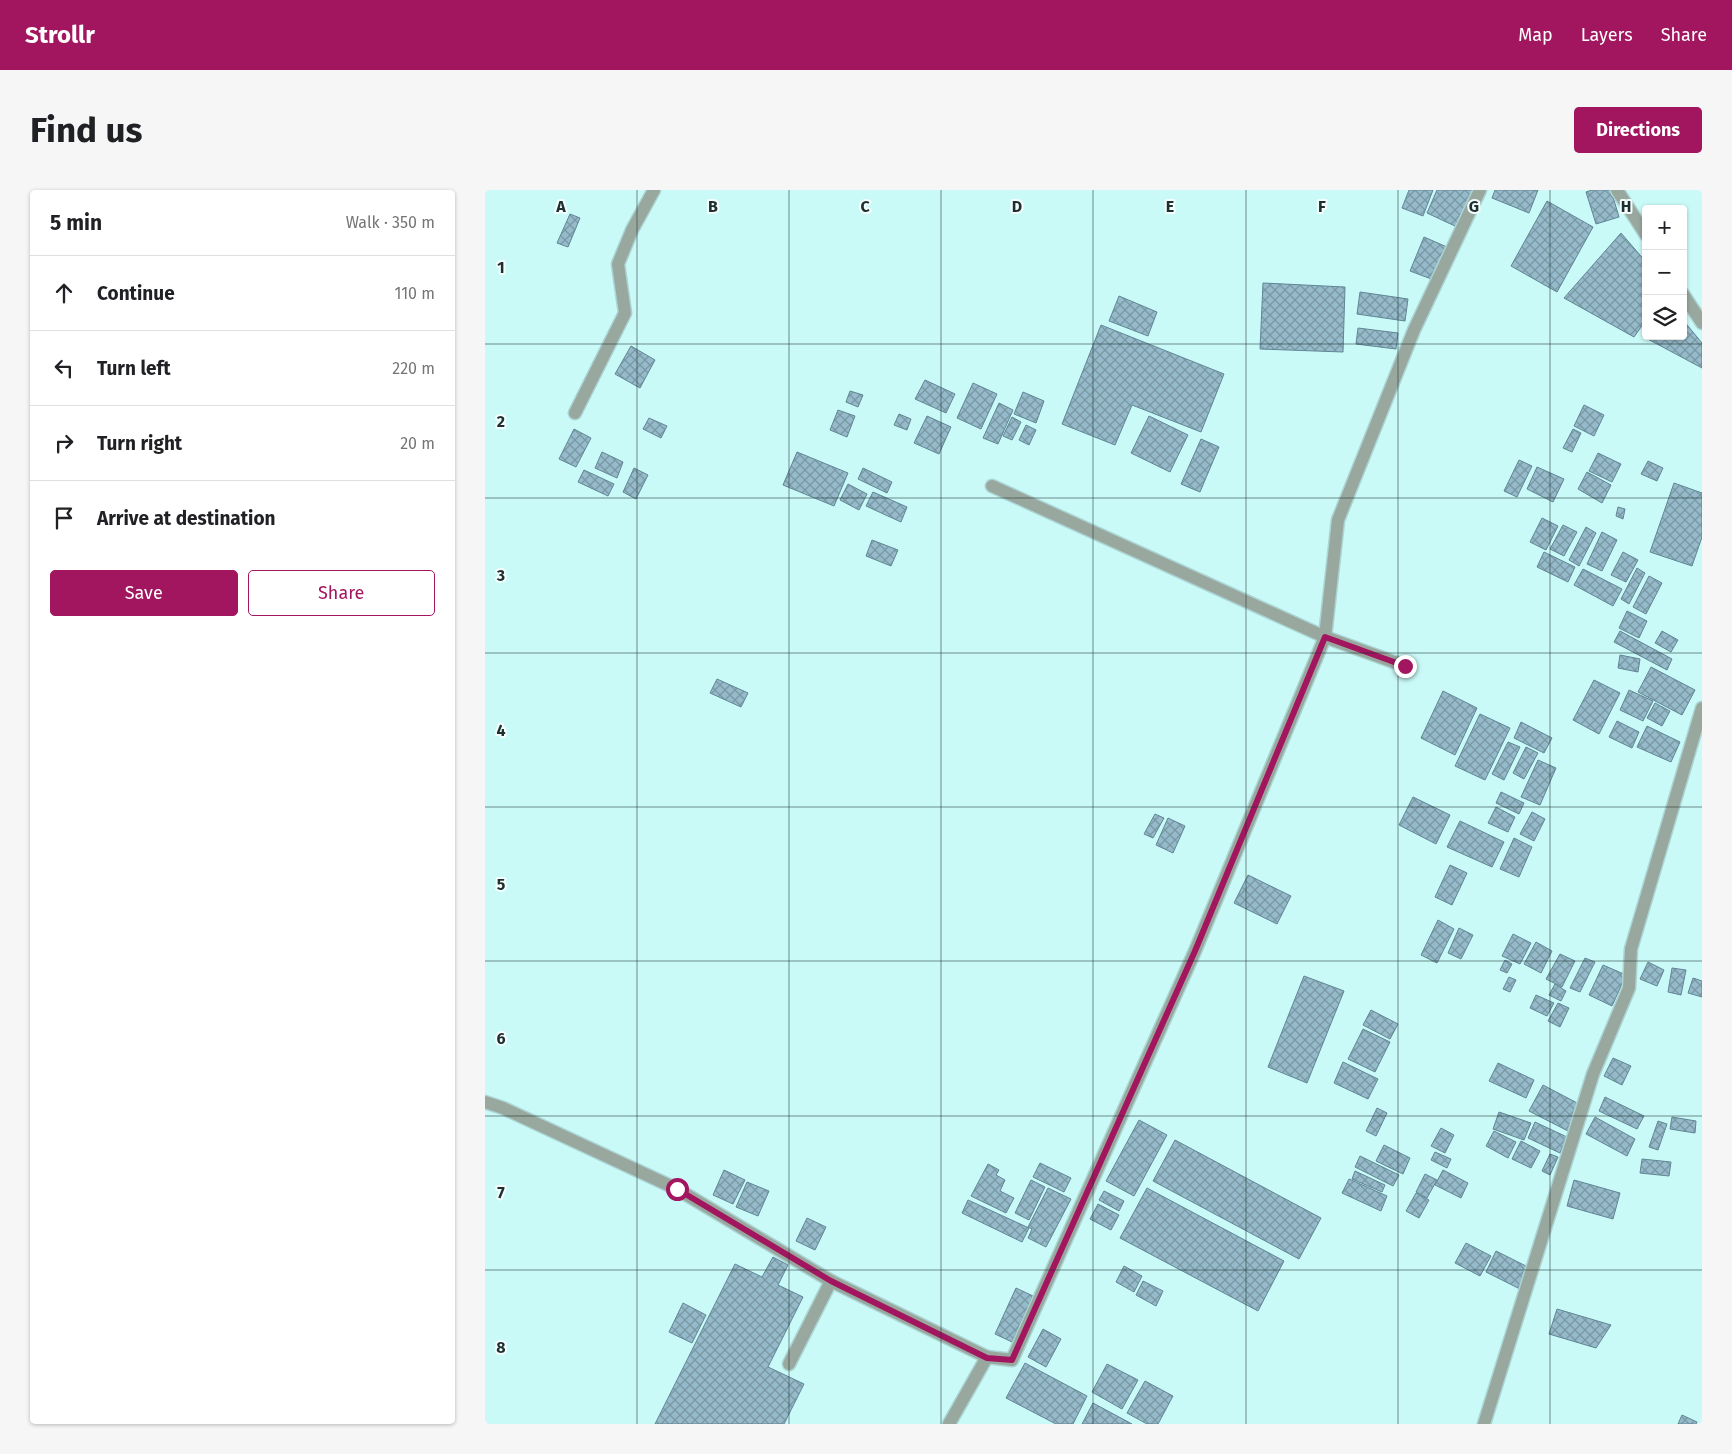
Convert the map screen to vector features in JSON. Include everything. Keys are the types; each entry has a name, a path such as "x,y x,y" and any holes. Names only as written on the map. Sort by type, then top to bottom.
{"street":[{"path":"575,413 625,313 618,264 632,230 655,190"},
{"path":"485,1102 503,1108 677,1189 831,1281 987,1358 1012,1360 1195,951 1325,637 1338,520 1414,330 1480,190"},
{"path":"1617,190 1642,229"},
{"path":"1684,295 1702,323"},
{"path":"992,486 1325,637 1405,666"},
{"path":"1484,1424 1593,1074 1629,988 1631,949 1702,708"},
{"path":"789,1364 831,1281"},
{"path":"949,1424 987,1358"}],"building":[{"path":"1409,190 1433,190 1423,216 1402,208"},
{"path":"1437,190 1474,190 1457,227 1427,213"},
{"path":"1495,190 1538,190 1529,213 1492,198"},
{"path":"1592,190 1611,190 1619,217 1596,224 1586,192"},
{"path":"1547,201 1593,227 1557,292 1511,266"},
{"path":"570,214 580,218 568,247 557,243"},
{"path":"1621,233 1642,257 1642,326 1634,337 1564,298"},
{"path":"1424,237 1447,247 1434,280 1410,271"},
{"path":"1263,283 1345,287 1343,352 1260,349"},
{"path":"1360,292 1408,299 1405,321 1357,314"},
{"path":"1119,296 1157,312 1148,336 1109,321"},
{"path":"1101,325 1224,374 1201,432 1132,405 1115,445 1062,424"},
{"path":"1687,325 1702,343 1702,368 1650,340 1687,340"},
{"path":"1358,328 1398,333 1396,349 1356,344"},
{"path":"631,346 655,360 640,388 615,374"},
{"path":"925,380 955,394 946,413 915,399"},
{"path":"973,383 997,394 981,429 957,418"},
{"path":"850,391 863,395 858,407 846,402"},
{"path":"1023,392 1044,401 1036,423 1014,414"},
{"path":"999,403 1013,410 998,444 983,438"},
{"path":"1584,405 1604,415 1594,436 1574,426"},
{"path":"838,410 855,416 847,437 830,430"},
{"path":"899,414 911,419 907,430 894,425"},
{"path":"927,416 951,427 939,454 914,443"},
{"path":"1149,416 1188,435 1170,472 1131,453"},
{"path":"1012,417 1021,422 1012,440 1003,436"},
{"path":"649,418 667,426 661,438 643,429"},
{"path":"1026,425 1036,430 1029,445 1019,440"},
{"path":"574,429 591,438 576,467 559,459"},
{"path":"1573,429 1581,433 1572,452 1563,448"},
{"path":"1201,439 1219,447 1200,492 1181,484"},
{"path":"602,452 623,462 617,478 595,468"},
{"path":"797,452 848,473 834,506 783,485"},
{"path":"1598,453 1621,464 1612,482 1589,471"},
{"path":"1519,460 1532,466 1517,497 1504,491"},
{"path":"1648,461 1663,468 1657,481 1641,474"},
{"path":"1537,467 1564,479 1553,502 1527,489"},
{"path":"634,468 648,475 636,499 623,492"},
{"path":"863,468 892,482 887,493 858,479"},
{"path":"584,470 614,484 608,496 578,482"},
{"path":"1587,472 1611,485 1602,503 1578,489"},
{"path":"1674,483 1702,493 1702,537 1692,566 1650,552"},
{"path":"848,484 867,494 859,510 840,500"},
{"path":"873,492 907,507 901,522 866,506"},
{"path":"1618,507 1625,509 1623,519 1616,516"},
{"path":"1542,518 1558,526 1546,550 1530,542"},
{"path":"1563,525 1577,532 1564,556 1550,549"},
{"path":"1586,527 1596,533 1579,566 1569,560"},
{"path":"1602,532 1617,540 1602,571 1587,564"},
{"path":"872,540 898,550 891,566 866,556"},
{"path":"1544,552 1575,567 1568,582 1537,567"},
{"path":"1623,552 1638,560 1626,582 1611,575"},
{"path":"1637,568 1645,573 1629,604 1621,599"},
{"path":"1583,569 1622,589 1613,606 1574,585"},
{"path":"1649,576 1662,583 1646,614 1633,607"},
{"path":"1627,611 1647,621 1639,638 1619,628"},
{"path":"1620,631 1672,659 1667,670 1614,642"},
{"path":"1662,631 1678,640 1671,652 1655,643"},
{"path":"1620,655 1640,659 1638,672 1618,668"},
{"path":"1651,667 1695,690 1682,715 1638,692"},
{"path":"717,679 748,693 741,707 710,693"},
{"path":"1594,680 1620,693 1599,734 1573,720"},
{"path":"1629,690 1653,701 1643,721 1620,710"},
{"path":"1443,691 1477,708 1455,755 1421,738"},
{"path":"1655,703 1670,711 1662,726 1647,718"},
{"path":"1480,714 1510,728 1485,780 1455,766"},
{"path":"1617,721 1639,732 1632,748 1609,737"},
{"path":"1521,722 1552,738 1544,753 1514,738"},
{"path":"1647,726 1680,742 1671,762 1637,747"},
{"path":"1508,742 1520,747 1504,780 1492,774"},
{"path":"1526,747 1538,753 1524,779 1513,773"},
{"path":"1538,760 1556,768 1540,805 1521,797"},
{"path":"1501,792 1524,803 1519,814 1496,803"},
{"path":"1413,797 1450,815 1436,844 1399,825"},
{"path":"1496,807 1515,817 1508,832 1488,823"},
{"path":"1532,812 1545,819 1534,841 1520,834"},
{"path":"1155,814 1164,818 1153,838 1144,834"},
{"path":"1168,818 1185,826 1173,853 1156,845"},
{"path":"1460,821 1504,842 1492,867 1447,847"},
{"path":"1514,838 1532,847 1519,877 1500,869"},
{"path":"1450,865 1467,873 1452,905 1435,897"},
{"path":"1248,875 1291,896 1277,924 1234,903"},
{"path":"1438,920 1454,929 1437,963 1421,955"},
{"path":"1459,928 1473,935 1461,959 1448,953"},
{"path":"1513,934 1531,943 1520,964 1502,956"},
{"path":"1536,942 1552,951 1541,973 1524,964"},
{"path":"1560,954 1575,961 1562,987 1546,979"},
{"path":"1585,958 1595,962 1580,992 1570,988"},
{"path":"1505,960 1512,964 1507,973 1500,970"},
{"path":"1648,962 1664,970 1657,986 1640,979"},
{"path":"1603,965 1626,975 1612,1006 1589,995"},
{"path":"1672,968 1686,970 1681,995 1668,992"},
{"path":"1304,976 1344,991 1307,1083 1268,1067"},
{"path":"1509,977 1516,980 1510,992 1503,989"},
{"path":"1693,978 1702,981 1702,997 1688,993"},
{"path":"1555,984 1566,991 1561,1001 1549,995"},
{"path":"1536,995 1554,1003 1547,1016 1530,1008"},
{"path":"1558,1003 1569,1008 1560,1027 1548,1021"},
{"path":"1371,1010 1398,1024 1390,1039 1363,1025"},
{"path":"1363,1029 1390,1042 1375,1072 1348,1059"},
{"path":"1613,1058 1631,1066 1622,1085 1604,1076"},
{"path":"1343,1062 1378,1079 1368,1099 1334,1083"},
{"path":"1498,1063 1534,1080 1526,1098 1489,1081"},
{"path":"1543,1085 1581,1105 1568,1131 1529,1111"},
{"path":"1605,1097 1644,1116 1637,1129 1599,1111"},
{"path":"1377,1108 1387,1113 1376,1136 1366,1131"},
{"path":"1499,1112 1531,1123 1524,1140 1493,1129"},
{"path":"1595,1117 1635,1139 1627,1156 1586,1134"},
{"path":"1672,1117 1696,1121 1695,1133 1670,1129"},
{"path":"1139,1120 1167,1135 1134,1196 1106,1181"},
{"path":"1658,1121 1667,1124 1658,1150 1649,1147"},
{"path":"1535,1122 1567,1137 1560,1153 1528,1138"},
{"path":"1441,1128 1454,1135 1445,1153 1431,1146"},
{"path":"1494,1131 1516,1142 1508,1158 1486,1146"},
{"path":"1175,1140 1321,1218 1299,1259 1153,1181"},
{"path":"1521,1141 1540,1151 1531,1168 1512,1159"},
{"path":"1384,1145 1410,1158 1403,1174 1376,1161"},
{"path":"1435,1152 1451,1159 1447,1168 1431,1160"},
{"path":"1550,1154 1558,1157 1550,1175 1542,1171"},
{"path":"1360,1156 1399,1175 1393,1186 1355,1167"},
{"path":"1642,1159 1671,1162 1669,1176 1640,1173"},
{"path":"1040,1163 1071,1178 1064,1192 1033,1177"},
{"path":"988,1164 999,1170 996,1175 1005,1180 1000,1191 1014,1198 1006,1213 971,1196"},
{"path":"724,1170 745,1180 733,1204 713,1195"},
{"path":"1443,1170 1468,1183 1461,1198 1435,1185"},
{"path":"1355,1171 1385,1185 1382,1192 1352,1179"},
{"path":"1425,1174 1437,1180 1427,1198 1416,1192"},
{"path":"1349,1179 1387,1196 1381,1211 1342,1193"},
{"path":"1031,1180 1045,1187 1029,1220 1015,1213"},
{"path":"1574,1180 1620,1193 1613,1219 1567,1206"},
{"path":"747,1182 769,1191 758,1216 736,1207"},
{"path":"1048,1188 1071,1199 1046,1247 1028,1238 1032,1229 1028,1227"},
{"path":"1147,1188 1284,1261 1258,1311 1120,1238"},
{"path":"1104,1191 1124,1201 1119,1211 1099,1200"},
{"path":"1416,1193 1429,1200 1419,1218 1406,1211"},
{"path":"968,1200 1029,1228 1022,1242 962,1213"},
{"path":"1098,1204 1119,1215 1111,1230 1090,1219"},
{"path":"807,1218 826,1227 815,1250 796,1241"},
{"path":"1466,1243 1491,1256 1480,1276 1455,1263"},
{"path":"1496,1251 1530,1268 1520,1289 1486,1272"},
{"path":"773,1257 788,1265 778,1285 803,1297 768,1367 804,1384 784,1424 655,1424 735,1264 762,1277"},
{"path":"1124,1266 1142,1276 1134,1292 1116,1282"},
{"path":"1143,1281 1163,1291 1156,1306 1136,1295"},
{"path":"1016,1288 1033,1296 1012,1342 995,1334"},
{"path":"683,1303 706,1315 692,1343 669,1332"},
{"path":"1557,1309 1611,1325 1596,1348 1549,1334"},
{"path":"1043,1329 1061,1339 1046,1367 1028,1357"},
{"path":"1025,1363 1087,1396 1073,1424 1056,1424 1006,1398"},
{"path":"1107,1364 1138,1380 1122,1409 1092,1392"},
{"path":"1145,1381 1173,1396 1158,1424 1147,1424 1127,1413"},
{"path":"1093,1403 1132,1424 1082,1424"},
{"path":"1682,1415 1697,1422 1696,1424 1678,1424"}],"route":[{"path":"677,1189 831,1281 987,1358 1012,1360 1195,951 1325,637 1405,666"}]}
